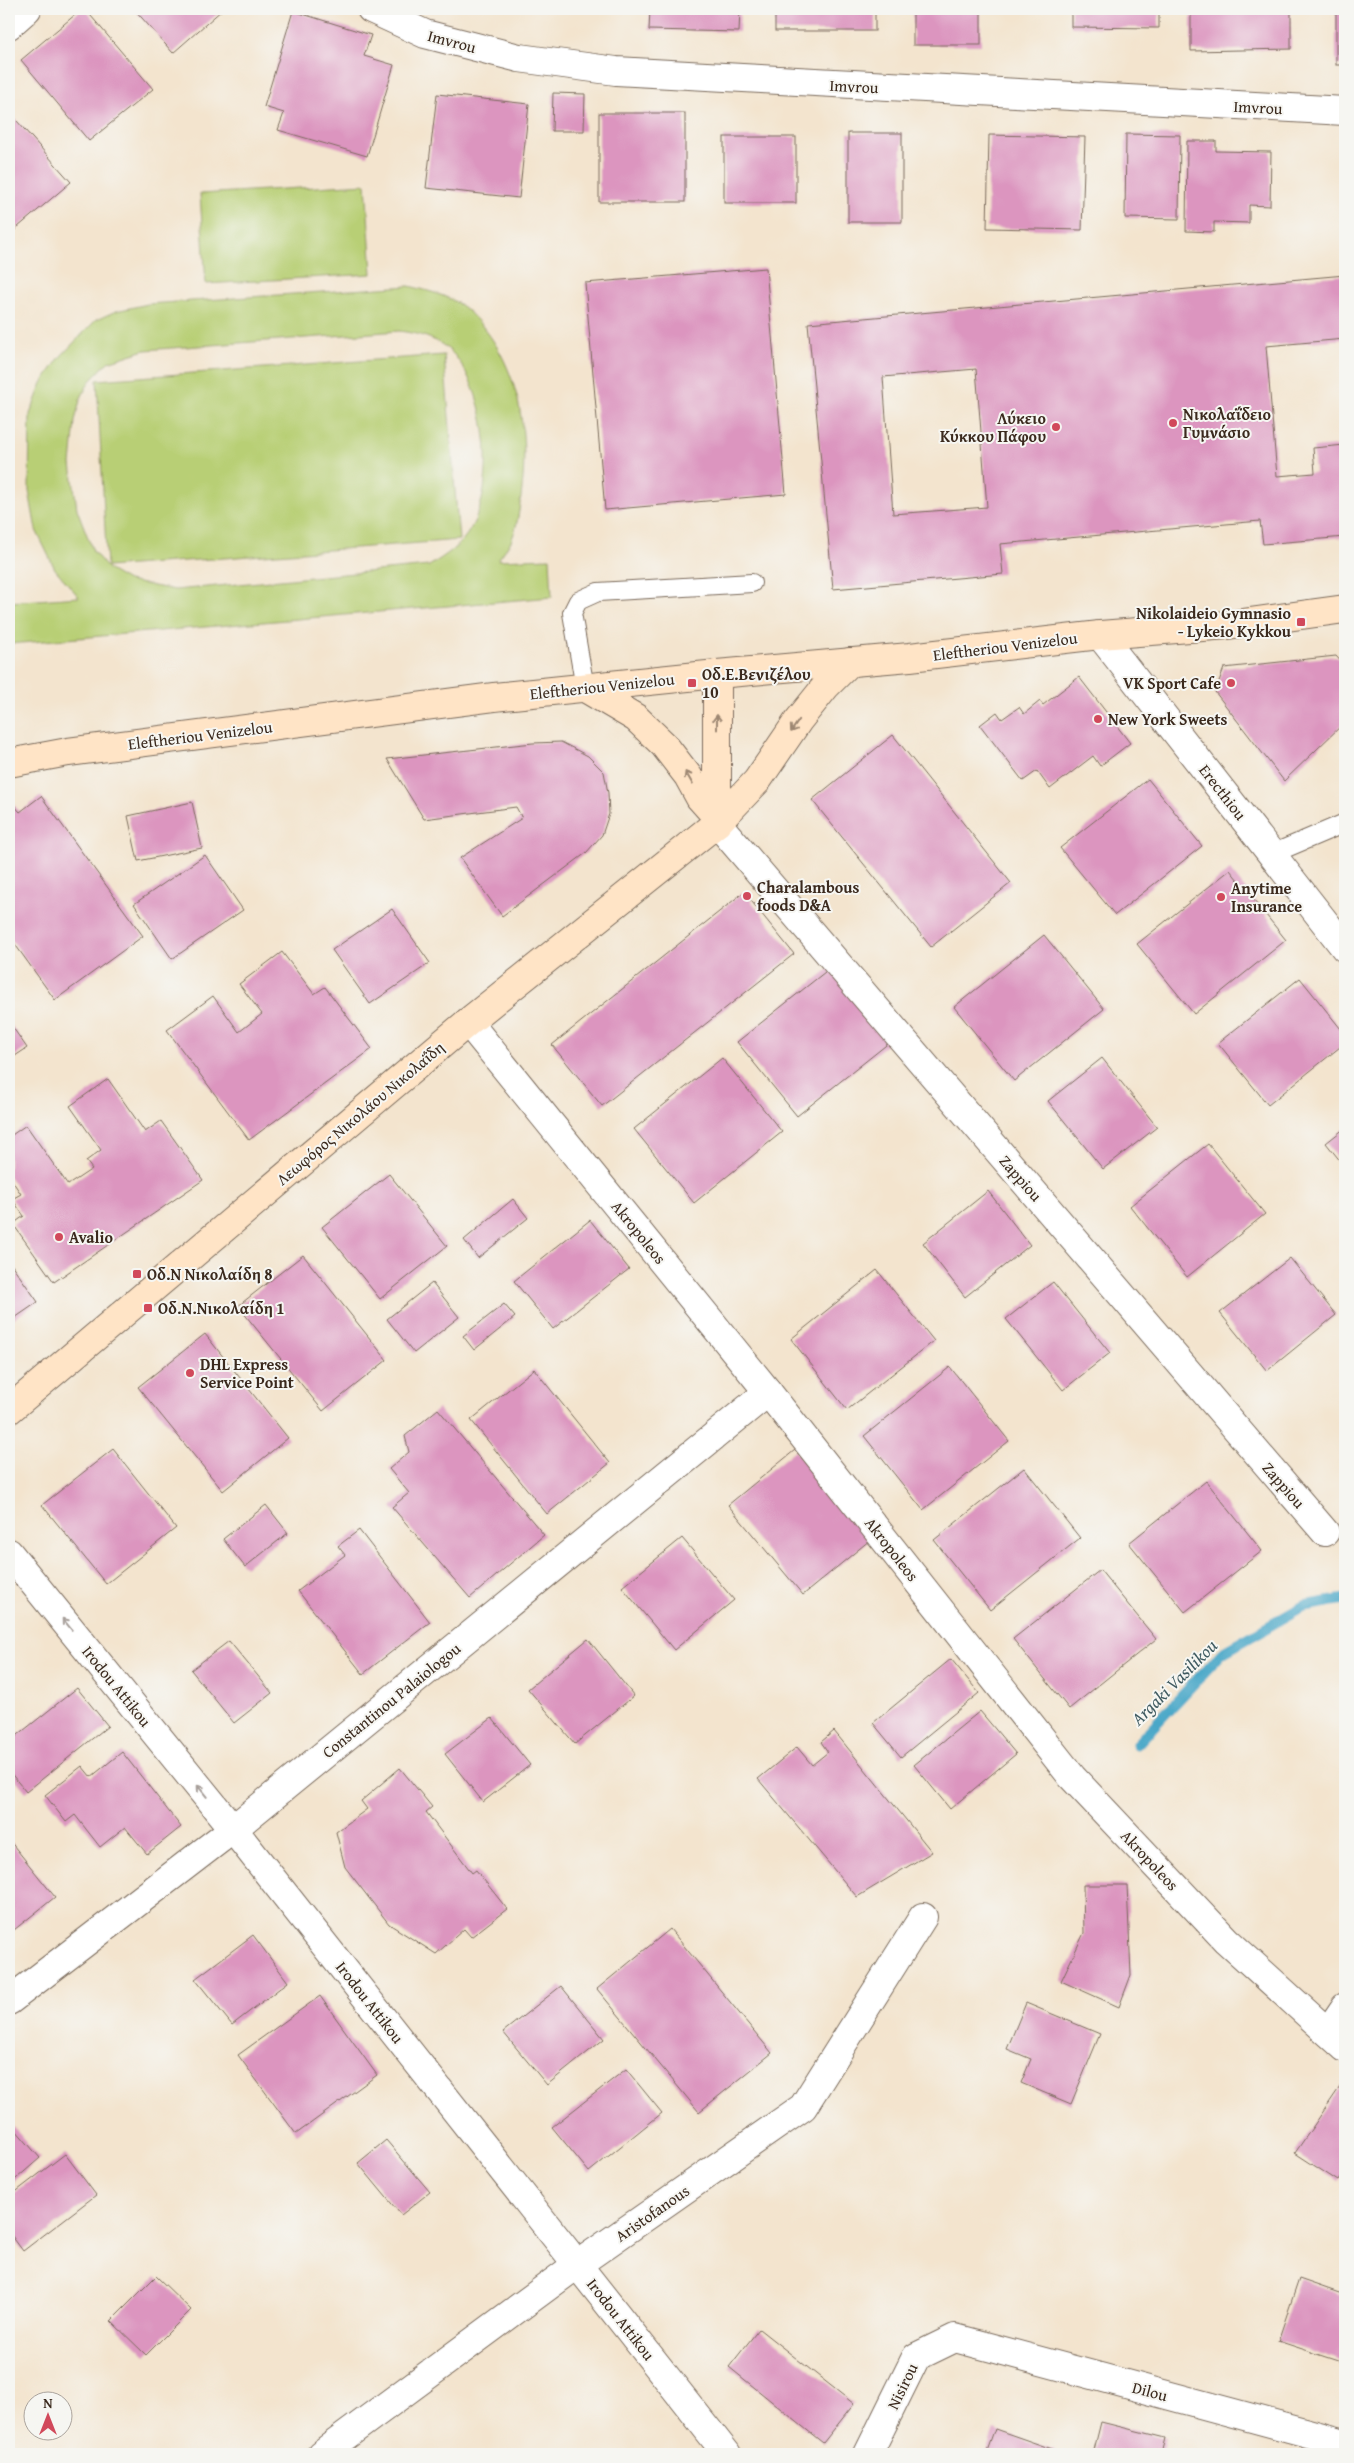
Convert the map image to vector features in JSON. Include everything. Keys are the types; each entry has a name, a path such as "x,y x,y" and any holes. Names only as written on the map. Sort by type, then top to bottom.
{"main road":[{"name":"Eleftheriou Venizelou","path":"9,763 68,752 464,701 1100,635 1237,624 1345,609"},
{"name":"Λεωφόρος Νικολάου Νικολαΐδη","path":"9,1410 468,1022 717,820 757,781 798,721 826,686 850,662"},
{"path":"717,674 717,820"},
{"path":"584,688 636,718 664,745 688,776 700,798 717,820"}],"street":[{"path":"9,25 27,9"},
{"name":"Imvrou","path":"371,9 425,34 519,58 616,71 733,79 1345,111"},
{"name":"Erecthiou","path":"1100,635 1345,948"},
{"name":"Zappiou","path":"717,820 1325,1532"},
{"name":"Akropoleos","path":"468,1022 768,1392 1072,1777 1226,1940 1337,2040"},
{"name":"Constantinou Palaiologou","path":"9,2001 233,1829 768,1392"},
{"name":"Irodou Attikou","path":"9,1553 233,1829 727,2454"},
{"name":"Aristofanous","path":"321,2454 578,2264 803,2107 923,1917"},
{"path":"1337,2040 1345,2008"},
{"name":"Dilou","path":"955,2338 1345,2444"},
{"name":"Nisirou","path":"868,2454 916,2356 955,2338"}],"lane":[{"path":"584,688 572,613 578,601 598,592 752,583"},
{"path":"1272,854 1345,823"}],"green space":[{"path":"366,184 372,274 206,284 200,194"},
{"path":"409,286 440,295 462,306 485,330 499,351 510,373 522,422 524,447 519,514 511,541 498,560 550,558 552,597 9,644 9,602 79,597 55,569 36,530 29,491 30,414 42,383 60,357 96,320 116,311 148,304","holes":["399,331 430,338 444,346 456,357 467,374 476,394 482,417 486,465 484,488 479,510 471,528 453,550 429,566 175,590 128,581 109,570 93,551 77,509 71,464 75,421 80,400 89,382 108,362 145,350"]},
{"path":"444,355 459,540 107,567 97,380"}],"building":[{"path":"82,9 85,9 153,89 89,141 21,60"},
{"path":"134,9 223,9 173,53"},
{"path":"650,9 740,9 739,32 649,30"},
{"path":"775,9 875,9 875,31 775,31"},
{"path":"913,9 981,9 981,45 913,45"},
{"path":"1071,9 1159,9 1159,28 1071,27"},
{"path":"1191,9 1291,9 1291,49 1191,51"},
{"path":"293,11 371,35 364,56 394,65 367,156 278,130 284,113 264,107"},
{"path":"1336,13 1345,13 1345,65 1336,65"},
{"path":"553,93 585,94 584,131 552,131"},
{"path":"437,94 529,104 519,198 426,188"},
{"path":"9,112 71,182 11,233 9,230"},
{"path":"599,113 685,113 685,202 599,202"},
{"path":"848,133 902,133 902,222 848,222"},
{"path":"1126,134 1180,135 1179,219 1125,218"},
{"path":"989,135 1085,137 1082,230 987,228"},
{"path":"724,137 796,137 796,203 724,203"},
{"path":"1187,141 1216,141 1216,151 1271,152 1270,206 1249,205 1249,223 1214,222 1214,232 1186,231"},
{"path":"766,268 786,494 605,510 585,283"},
{"path":"1345,275 1345,339 1266,346 1277,476 1315,473 1313,448 1345,445 1345,537 1263,544 1260,521 1000,544 1003,574 833,589 808,323","holes":["976,369 987,507 893,514 883,377"]},
{"path":"1336,656 1345,666 1345,722 1284,781 1215,692 1224,668"},
{"path":"1079,677 1130,743 1100,766 1093,756 1050,789 1037,771 1023,781 980,725 997,712 1002,719 1019,707 1024,714 1040,701 1043,705"},
{"path":"893,735 1011,883 931,947 812,800"},
{"path":"561,742 588,756 604,772 609,814 602,835 586,853 502,916 460,858 522,818 516,807 424,819 387,759 533,743"},
{"path":"1148,779 1202,846 1115,915 1060,848"},
{"path":"41,796 143,936 55,1000 9,936 9,807 13,804 20,812"},
{"path":"192,802 202,848 138,861 128,816"},
{"path":"205,855 243,910 172,959 134,904"},
{"path":"1230,870 1286,940 1194,1014 1137,944"},
{"path":"744,892 794,954 602,1106 552,1045"},
{"path":"392,909 430,963 370,1004 332,950"},
{"path":"1044,935 1104,1009 1014,1081 954,1007"},
{"path":"282,952 314,994 325,987 372,1049 249,1140 167,1030 213,996 239,1032 262,1014 239,984"},
{"path":"830,968 890,1042 797,1116 737,1042"},
{"path":"1300,978 1345,1034 1345,1043 1268,1105 1218,1043"},
{"path":"9,1022 27,1048 9,1060"},
{"path":"722,1058 782,1132 694,1203 634,1129"},
{"path":"1102,1058 1157,1127 1103,1169 1048,1101"},
{"path":"108,1079 145,1132 161,1121 203,1180 54,1282 13,1224 24,1216 12,1199 21,1194 9,1176 9,1137 26,1125 68,1185 92,1169 86,1161 101,1150 70,1106"},
{"path":"1345,1128 1345,1167 1326,1143"},
{"path":"1208,1144 1265,1214 1187,1277 1130,1206"},
{"path":"389,1174 447,1246 380,1299 322,1227"},
{"path":"988,1191 1030,1245 965,1297 923,1243"},
{"path":"513,1199 528,1218 478,1258 464,1240"},
{"path":"590,1220 629,1269 553,1329 514,1281"},
{"path":"303,1255 387,1360 323,1411 238,1306"},
{"path":"1290,1258 1336,1315 1267,1371 1220,1313"},
{"path":"9,1261 38,1302 9,1322"},
{"path":"877,1270 934,1341 847,1410 791,1339"},
{"path":"1053,1282 1110,1353 1063,1390 1006,1319"},
{"path":"432,1283 459,1317 414,1353 387,1319"},
{"path":"504,1304 515,1317 474,1350 463,1336"},
{"path":"205,1334 288,1438 223,1491 138,1387"},
{"path":"950,1367 1009,1441 923,1510 864,1436"},
{"path":"534,1369 610,1463 547,1514 471,1420"},
{"path":"438,1409 544,1535 470,1598 392,1507 409,1493 389,1469 409,1452 405,1436"},
{"path":"113,1449 176,1528 106,1584 42,1505"},
{"path":"795,1450 870,1540 803,1595 728,1505"},
{"path":"1024,1468 1080,1538 990,1610 934,1540"},
{"path":"1206,1481 1262,1551 1185,1612 1129,1543"},
{"path":"266,1505 288,1533 245,1567 223,1539"},
{"path":"359,1530 430,1622 363,1674 298,1591 345,1555 338,1546"},
{"path":"682,1538 734,1600 674,1650 622,1587"},
{"path":"1100,1570 1156,1639 1069,1709 1013,1639"},
{"path":"588,1639 634,1696 575,1744 528,1689"},
{"path":"229,1641 272,1693 234,1723 191,1670"},
{"path":"951,1659 979,1693 901,1757 873,1723"},
{"path":"77,1688 108,1726 26,1792 9,1771 9,1742"},
{"path":"980,1711 1016,1754 950,1809 914,1765"},
{"path":"492,1718 530,1765 483,1802 445,1754"},
{"path":"834,1731 932,1852 857,1897 758,1779 797,1747 812,1765 828,1752 821,1742"},
{"path":"122,1752 181,1827 147,1854 125,1827 100,1847 75,1815 66,1822 45,1795 82,1766 91,1777"},
{"path":"400,1768 432,1807 426,1812 472,1873 476,1870 507,1909 471,1937 464,1929 436,1954 389,1924 345,1867 336,1832 367,1809 361,1801"},
{"path":"9,1840 55,1897 9,1934"},
{"path":"1083,1885 1127,1885 1131,1975 1119,2007 1061,1981 1084,1933"},
{"path":"670,1929 772,2053 699,2112 597,1989"},
{"path":"253,1935 288,1982 232,2025 195,1979"},
{"path":"561,1986 604,2039 547,2085 503,2032"},
{"path":"320,1996 377,2075 296,2134 238,2055"},
{"path":"1026,2003 1100,2034 1071,2104 1021,2083 1031,2059 1007,2049"},
{"path":"626,2069 662,2113 589,2172 552,2127"},
{"path":"1342,2084 1345,2086 1345,2170 1338,2181 1295,2153"},
{"path":"9,2122 40,2158 9,2185"},
{"path":"386,2140 430,2192 401,2215 358,2163"},
{"path":"65,2154 96,2195 23,2251 9,2232 9,2197"},
{"path":"156,2276 191,2310 146,2355 111,2321"},
{"path":"1299,2279 1345,2295 1345,2352 1342,2362 1278,2341"},
{"path":"759,2329 854,2404 823,2443 729,2367"},
{"path":"1101,2422 1165,2438 1161,2454 1093,2454"},
{"path":"995,2429 1055,2450 1053,2454 986,2454"}],"waterway":[{"name":"Argaki Vasilikou","path":"1137,1744 1222,1653 1304,1606 1345,1599"}],"place":[{"name":"Νικολαΐδειο Γυμνάσιο","path":"1173,423"},
{"name":"Λύκειο Κύκκου Πάφου","path":"1056,427"},
{"name":"Nikolaideio Gymnasio - Lykeio Kykkou","path":"1301,622"},
{"name":"Οδ.Ε.Βενιζέλου 10","path":"692,683"},
{"name":"VK Sport Cafe","path":"1231,683"},
{"name":"New York Sweets","path":"1098,719"},
{"name":"Charalambous foods D&A","path":"747,896"},
{"name":"Anytime Insurance","path":"1221,897"},
{"name":"Avalio","path":"59,1237"},
{"name":"Οδ.Ν Νικολαίδη 8","path":"137,1274"},
{"name":"Οδ.Ν.Νικολαίδη 1","path":"148,1308"},
{"name":"DHL Express Service Point","path":"190,1373"}]}
